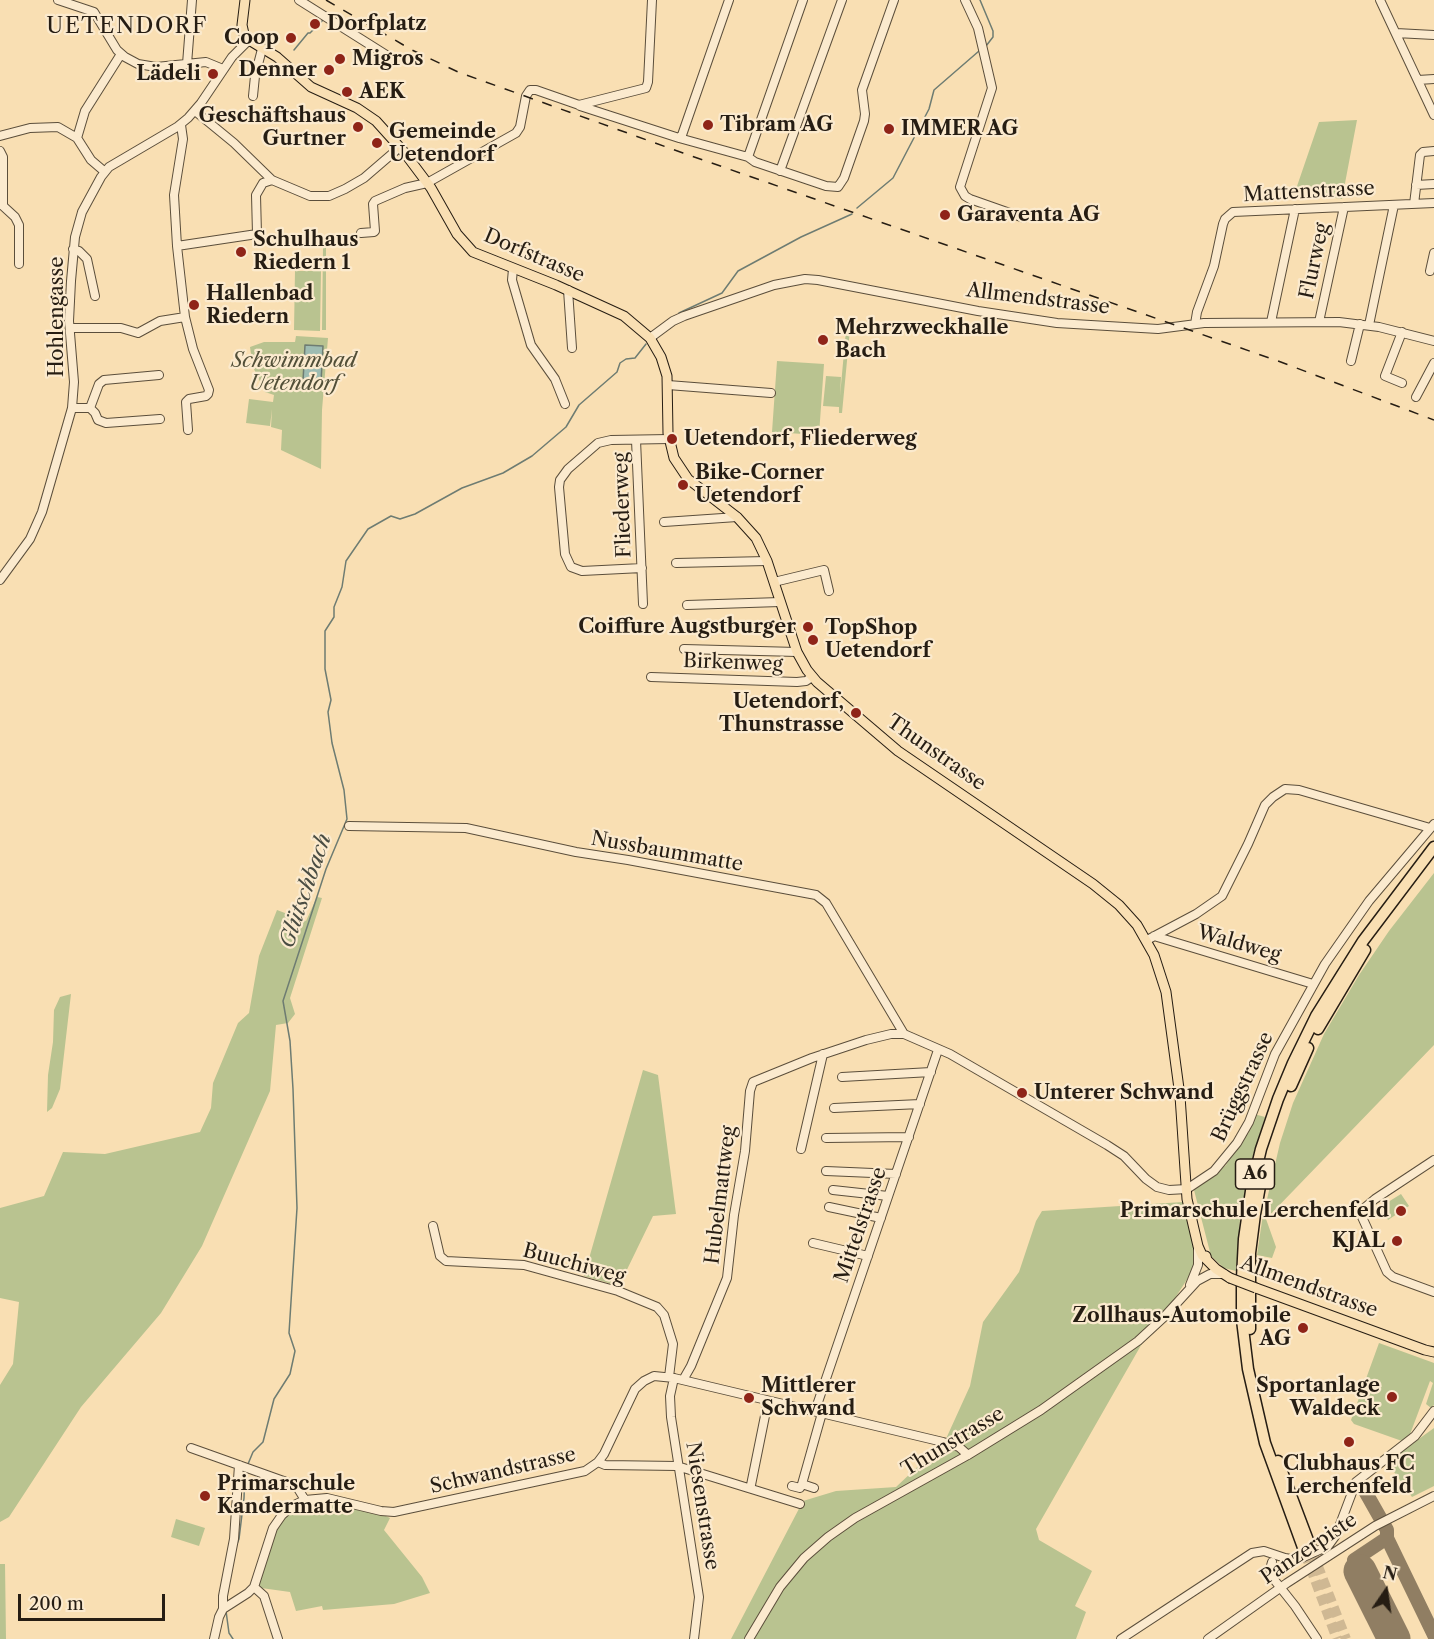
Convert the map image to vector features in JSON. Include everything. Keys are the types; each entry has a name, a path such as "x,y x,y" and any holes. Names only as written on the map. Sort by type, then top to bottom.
{"highway":[{"name":"A6","path":"1317,1552 1268,1455 1248,1369 1241,1291 1244,1239 1251,1191 1273,1112 1310,1028 1363,941 1434,847"},
{"name":"A6","path":"1317,1552 1272,1441 1254,1361 1249,1279 1257,1201 1265,1163 1280,1114 1313,1037 1341,987 1369,945 1434,858"}],"main road":[{"path":"244,0 242,25 244,34 249,40"},
{"name":"Dorfstrasse","path":"249,40 279,59 311,87 366,114 376,122 400,147 427,183 467,247 480,256 568,290 624,316 640,327 650,338"},
{"name":"Thunstrasse","path":"650,338 664,362 668,385 669,439 674,458 683,473 737,517 753,535 767,561 797,652 812,677 898,751 1101,890 1151,938 1168,1005 1179,1085 1188,1189"},
{"path":"1188,1189 1187,1199 1198,1246 1202,1255 1209,1262"},
{"path":"1188,1189 1209,1262"},
{"name":"Allmendstrasse","path":"1209,1262 1227,1276 1429,1351 1434,1357"}],"street":[{"path":"58,0 89,10 96,15 121,54 138,64 149,66 208,63 223,69"},
{"path":"187,64 192,0"},
{"path":"299,0 391,58"},
{"path":"579,105 646,88 652,0"},
{"path":"679,138 729,0"},
{"path":"748,157 803,0"},
{"path":"780,171 842,0"},
{"path":"362,233 375,231 373,204 375,201 405,188 427,183 516,133 520,127 526,96 530,90 534,89 679,138 748,157 750,160 780,171 836,188 840,185 865,117 863,87 894,0"},
{"path":"965,0 978,28 992,88 960,187 965,196 1024,218"},
{"path":"1380,0 1432,106 1434,115"},
{"path":"1396,33 1434,35"},
{"name":"Hohlengasse","path":"0,580 30,539 42,512 72,408 70,328 73,249 80,218 105,172 120,160 181,125 195,111 232,57 249,40"},
{"path":"253,96 262,49"},
{"path":"77,138 85,111 121,54"},
{"path":"1418,80 1434,79"},
{"path":"195,111 228,137 272,180 310,196 337,194 358,182 400,147"},
{"path":"181,125 183,139 174,195 177,246 185,317 193,349 209,390 206,396 189,399 186,402 188,430"},
{"path":"0,136 30,128 53,126 66,130 77,138 91,160 105,172"},
{"path":"171,130 182,147"},
{"path":"0,151 3,158 3,206 15,217 19,225 19,264"},
{"path":"1414,204 1421,153 1434,151"},
{"path":"177,246 257,234 256,195 263,183 272,180"},
{"path":"1416,185 1434,184"},
{"name":"Mattenstrasse","path":"1195,324 1197,312 1214,266 1223,224 1229,215 1239,211 1434,203"},
{"path":"1369,325 1394,205"},
{"name":"Flurweg","path":"1319,322 1344,207"},
{"path":"1270,322 1295,209"},
{"path":"73,249 79,251 87,259 95,296"},
{"path":"1430,271 1434,253"},
{"path":"513,269 512,280 531,345 555,379 565,404"},
{"name":"Allmendstrasse","path":"650,338 673,321 721,302 786,282 805,279 1057,323 1158,329 1195,324 1319,322 1369,325 1434,341"},
{"path":"568,290 572,348"},
{"path":"70,328 121,328 136,334 160,321 185,317"},
{"path":"1351,361 1360,324"},
{"path":"1402,332 1385,376 1402,383"},
{"path":"1416,397 1434,363"},
{"path":"90,408 99,384 105,380 159,375"},
{"path":"668,385 771,393"},
{"path":"72,408 90,408 98,420 106,423 160,419"},
{"name":"Fliederweg","path":"642,568 582,571 571,567 564,554 559,495 560,480 594,446 605,441 669,439"},
{"name":"Fliederweg","path":"636,440 643,604"},
{"path":"664,522 737,517"},
{"path":"676,563 767,561"},
{"path":"774,582 824,570 829,591"},
{"path":"687,605 780,602"},
{"path":"684,649 797,652"},
{"name":"Birkenweg","path":"651,677 797,682 806,681 812,677"},
{"name":"Brüggstrasse","path":"1151,938 1197,914 1222,896 1266,806 1273,797 1285,789 1299,790 1432,826 1358,916 1313,984 1275,1054 1249,1121 1237,1143 1214,1171 1188,1189"},
{"name":"Nussbaummatte","path":"349,826 466,828 576,852 816,895 824,900 832,912 904,1034"},
{"name":"Waldweg","path":"1151,938 1313,984"},
{"path":"801,1149 823,1054 876,1037 904,1034 950,1054 1116,1150 1157,1187 1169,1190 1188,1189"},
{"name":"Mittelstrasse","path":"802,1484 818,1412 938,1050"},
{"name":"Hubelmattweg","path":"683,1380 691,1366 727,1278 752,1084 823,1054"},
{"path":"842,1077 931,1072"},
{"path":"834,1108 920,1104"},
{"path":"826,1138 909,1137"},
{"path":"1434,1160 1375,1199 1366,1206 1362,1214 1386,1272 1434,1292"},
{"path":"826,1171 896,1174"},
{"path":"833,1190 888,1196"},
{"path":"829,1207 881,1218"},
{"name":"Buuchiweg","path":"433,1226 440,1256 446,1261 524,1265 618,1291 657,1307 663,1315 674,1344 671,1377"},
{"path":"813,1243 868,1256"},
{"path":"1198,1246 1194,1280 1210,1274 1227,1276"},
{"name":"Thunstrasse","path":"749,1639 780,1587 804,1558 822,1542 855,1518 968,1455 1041,1410 1124,1351 1164,1317 1209,1262"},
{"name":"Schwandstrasse","path":"305,1500 336,1499 375,1510 394,1512 585,1471 598,1462 607,1449 635,1389 649,1378 671,1377 956,1445 968,1455"},
{"name":"Niesenstrasse","path":"671,1377 670,1411 677,1466 699,1590 694,1639"},
{"path":"751,1485 768,1401"},
{"path":"1121,1639 1252,1553 1268,1552 1297,1560 1317,1552 1336,1535 1356,1482 1415,1436 1434,1410"},
{"path":"191,1448 297,1486 305,1500 287,1510 277,1522 268,1540 254,1587 223,1609"},
{"path":"598,1462 605,1465 677,1466 800,1504"},
{"path":"214,1639 223,1609 223,1596 244,1467"},
{"path":"792,1486 800,1488 802,1484 814,1488"},
{"name":"Panzerpiste","path":"1208,1639 1281,1587 1317,1552 1434,1496"},
{"path":"1272,1562 1270,1573 1317,1639"},
{"path":"254,1587 264,1596 278,1639"}],"green space":[{"path":"1357,120 1342,199 1295,192 1319,122"},
{"path":"326,241 326,330 322,330 323,248 289,247 289,244 322,244"},
{"path":"295,271 321,271 320,331 294,330"},
{"path":"847,319 851,319 842,413 839,413 839,407 823,406 826,376 841,377 840,396"},
{"name":"Schwimmbad Uetendorf","path":"296,336 328,338 322,410 321,469 281,450 282,430 271,427 272,409 270,426 246,423 249,399 273,402 274,395 265,392 253,367 250,347 264,342 295,342"},
{"path":"777,361 824,364 819,435 772,432"},
{"path":"1434,873 1434,1045 1266,1219 1276,1247 1272,1258 1257,1255 1262,1221 1280,1143 1293,1103 1324,1034 1359,975 1389,931"},
{"path":"317,897 322,898 290,998 295,1014 288,1023 276,1025 270,1091 202,1246 161,1313 81,1407 9,1517 0,1522 0,1385 13,1364 19,1302 0,1298 0,1208 44,1196 63,1152 105,1154 200,1132 211,1108 213,1083 238,1023 249,1013 259,956 277,910 306,921"},
{"path":"71,994 60,1089 52,1108 47,1112 54,1010 60,997"},
{"path":"643,1070 658,1075 676,1214 653,1216 619,1286 584,1276"},
{"path":"1254,1114 1265,1117 1250,1165 1240,1220 1236,1271 1224,1268 1211,1256 1194,1190 1226,1165 1244,1134 1248,1134"},
{"path":"1401,1194 1409,1206 1388,1220 1380,1207"},
{"path":"1183,1202 1197,1255 1195,1267 1168,1309 1141,1333 1144,1340 1036,1529 1039,1540 1092,1571 1075,1606 1086,1612 1076,1639 731,1639 803,1501 836,1491 896,1487 945,1441 970,1386 983,1322 1019,1272 1036,1221 1042,1211"},
{"name":"Sportanlage Waldeck","path":"1379,1343 1434,1363 1434,1405 1431,1408 1426,1404 1433,1383 1430,1381 1409,1437 1402,1441 1354,1424 1351,1420"},
{"path":"1434,1428 1434,1486 1412,1497 1387,1462"},
{"path":"311,1499 369,1508 390,1518 384,1530 422,1577 430,1593 394,1604 323,1610 322,1606 296,1611 290,1592 254,1587 282,1515"},
{"path":"176,1519 205,1528 199,1546 171,1537"},
{"path":"0,1564 5,1564 6,1639 0,1639"}],"water":[{"path":"305,345 323,346 321,382 303,381"}],"waterway":[{"name":"Glütschbach","path":"980,0 993,31 993,37 986,46"},
{"path":"294,50 323,20"},
{"name":"Glütschbach","path":"857,208 893,178 929,109 934,90 979,51"},
{"name":"Glütschbach","path":"679,313 722,293 738,271 801,237 852,214"},
{"name":"Glütschbach","path":"248,1464 253,1452 263,1442 274,1399 290,1374 295,1351 289,1333 297,1208 293,1089 290,1041 283,1001 326,869 347,819 344,790 332,743 328,712 331,700 325,669 325,631 334,617 334,607 342,587 346,561 368,529 391,516 400,519 415,514 462,488 503,473 532,456 566,427 579,405 617,372 620,363 626,359 635,358 646,344"},
{"name":"Glütschbach","path":"236,1546 239,1539 244,1498 245,1471"},
{"name":"Glütschbach","path":"226,1611 229,1633 233,1639"}],"taxiway":[{"path":"1361,1484 1387,1530 1387,1538 1434,1635"},
{"path":"1360,1571 1354,1560 1387,1538"}],"runway":[{"path":"1360,1571 1394,1639"}],"tunnel":[{"path":"1312,1551 1346,1639"},
{"path":"1305,1553 1337,1639"}],"railway":[{"path":"326,0 412,50 458,72 1278,361 1434,420"}],"place":[{"name":"Dorfplatz","path":"315,24"},
{"name":"Coop","path":"291,38"},
{"name":"Migros","path":"340,59"},
{"name":"Denner","path":"329,70"},
{"name":"Lädeli","path":"213,74"},
{"name":"AEK","path":"347,92"},
{"name":"Tibram AG","path":"708,125"},
{"name":"Geschäftshaus Gurtner","path":"358,127"},
{"name":"IMMER AG","path":"889,129"},
{"name":"Gemeinde Uetendorf","path":"377,143"},
{"name":"Garaventa AG","path":"945,215"},
{"name":"Schulhaus Riedern 1","path":"241,252"},
{"name":"Hallenbad Riedern","path":"194,305"},
{"name":"Mehrzweckhalle Bach","path":"823,340"},
{"name":"Uetendorf, Fliederweg","path":"672,439"},
{"name":"Bike-Corner Uetendorf","path":"683,485"},
{"name":"Coiffure Augstburger","path":"808,627"},
{"name":"TopShop Uetendorf","path":"813,640"},
{"name":"Uetendorf, Thunstrasse","path":"856,713"},
{"name":"Unterer Schwand","path":"1022,1093"},
{"name":"Primarschule Lerchenfeld","path":"1401,1211"},
{"name":"KJAL","path":"1397,1241"},
{"name":"Zollhaus-Automobile AG","path":"1303,1328"},
{"name":"Sportanlage Waldeck","path":"1392,1397"},
{"name":"Mittlerer Schwand","path":"749,1398"},
{"name":"Clubhaus FC Lerchenfeld","path":"1349,1442"},
{"name":"Primarschule Kandermatte","path":"205,1496"}],"district":[{"name":"UETENDORF","path":"127,27"}]}
